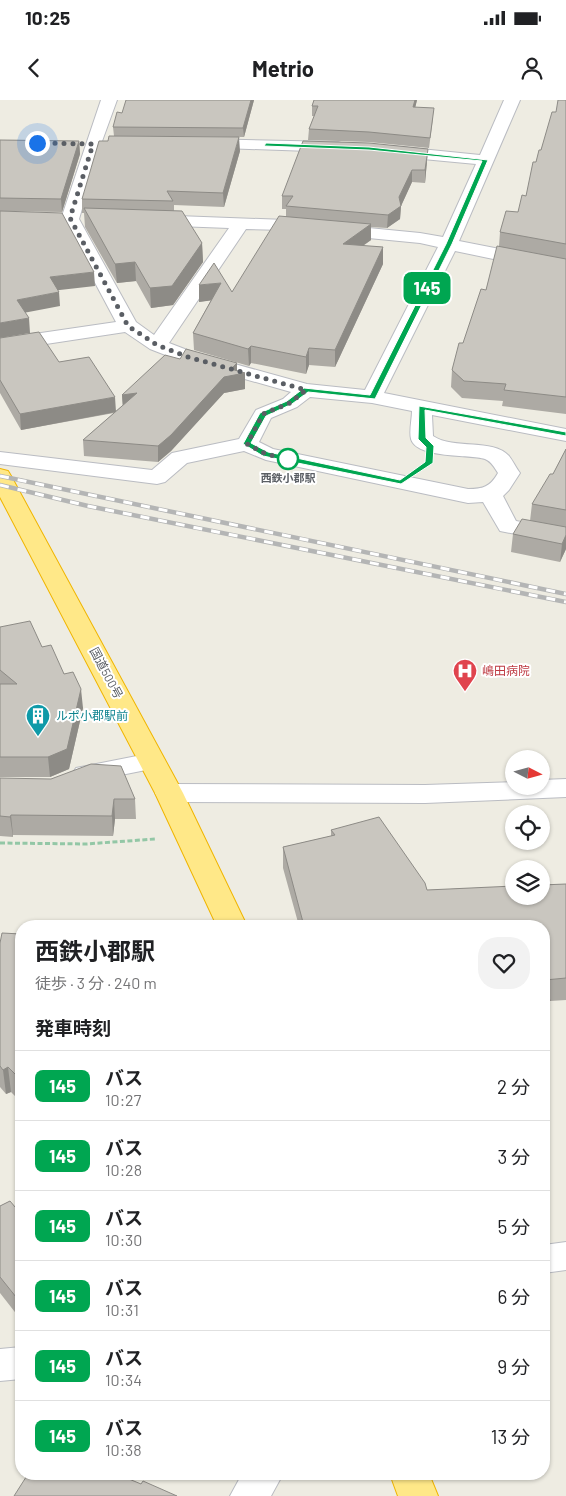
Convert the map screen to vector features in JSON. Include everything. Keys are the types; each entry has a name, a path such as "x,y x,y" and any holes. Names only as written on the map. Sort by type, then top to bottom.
{"highway":[{"name":"国道500号","path":"0,476 169,793 229,920"},
{"path":"412,1480 418,1496"}],"street":[{"path":"62,218 109,100"},
{"path":"372,397 449,244 512,100"},
{"path":"74,144 112,144"},
{"path":"181,144 249,144 351,148"},
{"path":"379,150 485,160"},
{"path":"62,218 90,219"},
{"path":"62,218 128,326 157,345 188,357 306,390 372,397 566,435"},
{"path":"137,220 242,222 420,238 566,268"},
{"path":"157,345 242,222"},
{"path":"0,346 128,326"},
{"path":"247,444 263,414 290,403 306,390"},
{"path":"422,408 422,439 427,459"},
{"path":"0,458 157,477 180,458 247,444 266,454 468,496 491,495 502,485 509,473 500,459 481,453 460,452 427,459 401,482"},
{"path":"491,495 508,526 566,538"},
{"path":"61,785 87,774 152,761"},
{"path":"169,793 425,794 566,788"},
{"path":"550,1257 566,1256"},
{"path":"0,1365 15,1364"},
{"path":"250,1496 259,1480"}],"path":[{"path":"0,843 86,844 160,839"}],"building":[{"path":"126,100 251,100 243,128 113,127 117,112 122,113"},
{"path":"314,100 415,100 413,107 434,108 430,138 309,129 318,106 312,106"},
{"path":"558,100 566,100 566,244 500,232 506,211 518,212 522,195 526,196 533,162 536,162 539,150 541,150 552,112 556,112"},
{"path":"109,136 239,137 223,193 167,191 173,201 82,199 99,141 108,141"},
{"path":"0,140 79,141 61,199 0,198"},
{"path":"303,141 369,143 428,149 425,170 412,170 399,197 401,206 388,215 286,206 293,196 282,196"},
{"path":"84,208 182,211 202,243 172,286 150,288 135,262 115,264"},
{"path":"0,211 62,213 94,272 50,277 59,292 17,300 29,318 0,323"},
{"path":"279,216 371,224 343,244 383,247 335,350 309,348 306,357 251,346 248,349 193,333 221,283 199,285 214,263 232,292"},
{"path":"497,246 566,259 566,397 504,390 506,384 464,381 452,370 459,343 463,343 481,289 486,290"},
{"path":"39,332 59,362 89,357 115,397 20,414 0,380 0,338"},
{"path":"186,349 237,363 231,369 245,373 224,377 171,435 158,446 83,440 137,393 122,395 165,355 180,359"},
{"path":"566,449 566,510 532,504 550,474 553,474"},
{"path":"522,519 566,527 566,535 562,544 513,534"},
{"path":"30,621 42,647 51,645 64,674 73,672 81,689 67,749 48,757 0,757 0,684 17,684 0,670 0,627"},
{"path":"91,764 121,766 135,799 114,799 112,816 0,816 0,778 51,779"},
{"path":"379,817 425,883 427,890 505,886 505,905 550,905 550,885 566,884 566,978 550,980 550,920 302,920 283,847 335,835 331,830"},
{"path":"2,933 15,934 15,1074 8,1067 3,1070 0,1066 0,943"},
{"path":"10,1201 15,1207 15,1296 0,1277 0,1206"},
{"path":"24,1480 131,1480 141,1484 143,1481 177,1496 14,1496"}],"railway":[{"path":"0,476 566,594"},
{"path":"0,485 88,506 566,602"}],"bus line":[{"name":"145","path":"266,144 369,148 485,160 449,244 372,397 306,390 290,403 263,414 247,444 266,454 401,482 429,463 430,446 422,439 422,408 566,435"}],"place":[{"name":"西鉄小郡駅","path":"288,459"},
{"name":"嶋田病院","path":"465,692"},
{"name":"ルポ小郡駅前","path":"38,737"}],"route":[{"path":"37,143 93,144 70,218 128,326 142,337 157,345 188,357 306,390 290,403 263,414 247,444 266,454 288,459"}]}
